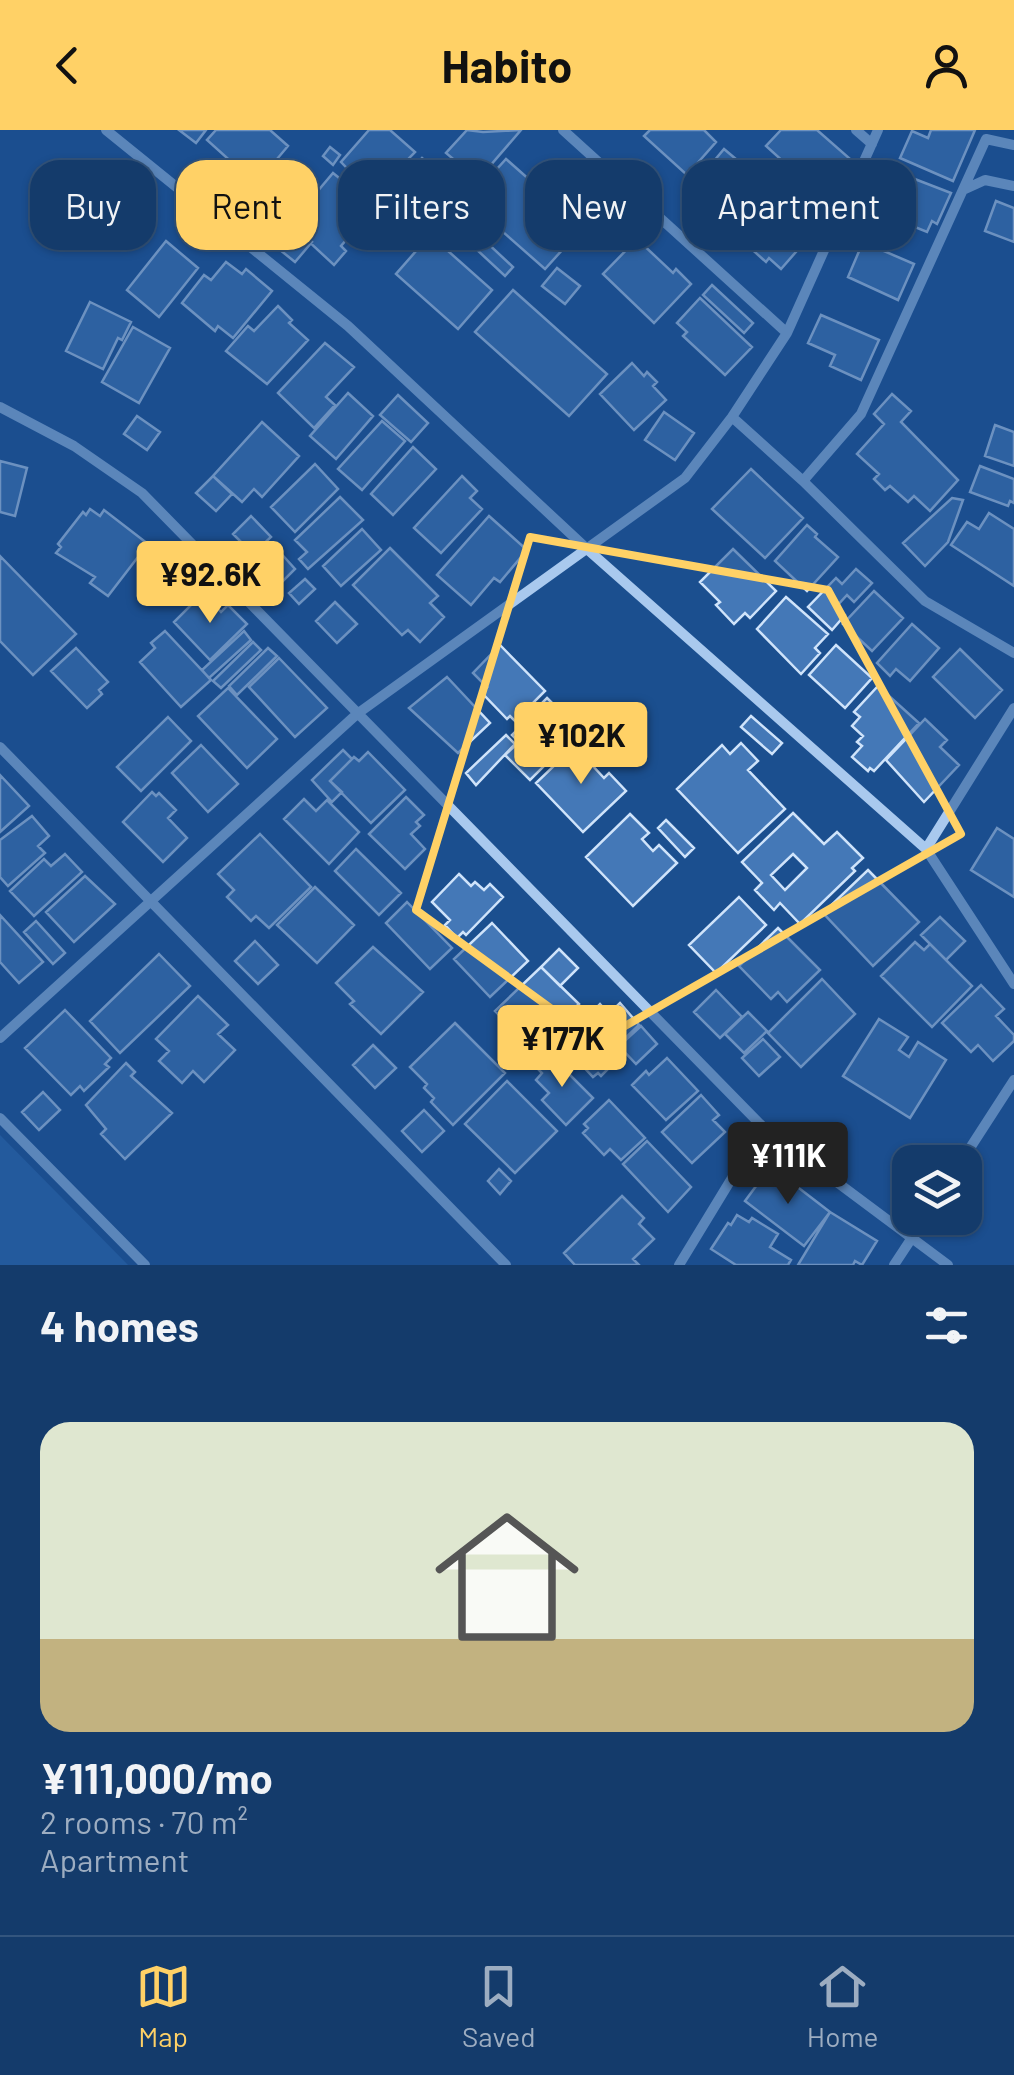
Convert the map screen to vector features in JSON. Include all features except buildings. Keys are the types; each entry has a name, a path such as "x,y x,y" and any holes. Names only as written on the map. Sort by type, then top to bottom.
{"street":[{"path":"106,130 348,326 587,549 926,849 1014,984"},
{"path":"563,130 788,333"},
{"path":"856,130 872,144"},
{"path":"0,1038 357,714 685,478 788,333 878,130"},
{"path":"803,481 862,414 986,139 1014,145"},
{"path":"962,190 985,180 1014,186"},
{"path":"0,407 74,446 142,493 763,1128 948,1265"},
{"path":"732,417 925,600 1014,654"},
{"path":"926,849 1014,708"},
{"path":"0,747 506,1265"},
{"path":"972,1145 1014,1080"},
{"path":"0,1118 145,1265"},
{"path":"680,1265 763,1128"},
{"path":"894,1265 914,1235"}],"highlighted area":[{"path":"530,537 828,590 961,834 597,1042 416,910"}],"shaded area":[{"path":"0,1135 128,1265 0,1265"}]}
